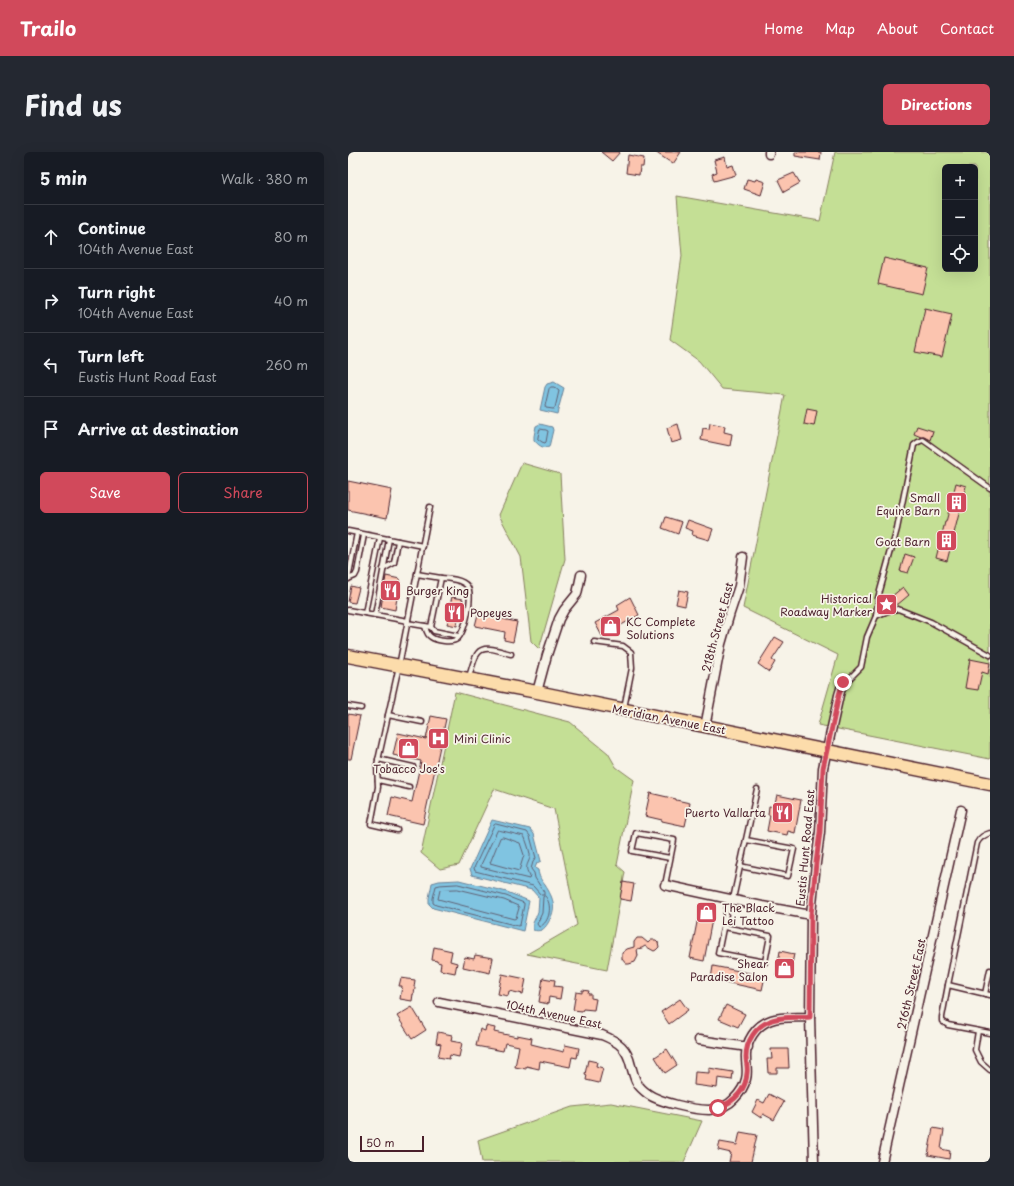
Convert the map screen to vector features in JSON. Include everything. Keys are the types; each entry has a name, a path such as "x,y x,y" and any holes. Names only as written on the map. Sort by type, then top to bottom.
{"main road":[{"name":"Meridian Avenue East","path":"348,656 537,692 990,784"}],"street":[{"name":"218th Street East","path":"705,727 721,644 739,586 743,557"},
{"path":"537,692 555,629 564,610 577,594 581,575"},
{"name":"Eustis Hunt Road East","path":"814,1162 810,1017 811,915 820,832 822,781 826,751 843,682"},
{"name":"216th Street East","path":"882,1162 961,810"},
{"path":"665,885 811,915"},
{"name":"104th Avenue East","path":"439,1002 587,1031 612,1039 624,1048 629,1056 636,1082 641,1089 649,1095 686,1107 709,1110 732,1102 743,1089 747,1073 746,1057 748,1047 752,1036 759,1027 771,1020 810,1017"},
{"path":"699,1040 748,1047"}],"lane":[{"path":"843,682 848,680 861,667 867,637 876,616 878,598 897,529 914,444 923,440 990,488"},
{"path":"397,830 371,824 377,794 377,765 399,666 430,507"},
{"path":"348,531 423,546"},
{"path":"348,579 357,533"},
{"path":"348,579 354,576 357,572 364,534"},
{"path":"365,613 380,538"},
{"path":"375,615 389,539"},
{"path":"384,570 394,563 398,541"},
{"path":"417,574 462,582 467,585 470,598 463,629 459,636 452,642 434,639 429,636 425,626"},
{"path":"431,628 441,578"},
{"path":"876,616 898,609 931,622 990,655"},
{"path":"348,610 425,626 434,631 459,636"},
{"path":"594,642 623,646 631,652 632,668 624,710"},
{"path":"468,679 477,653 488,649 511,654"},
{"path":"348,706 361,708"},
{"path":"388,715 422,722"},
{"path":"378,759 413,767"},
{"path":"378,780 409,787"},
{"path":"724,927 770,936 765,962 718,953 724,927 731,899 740,866 757,789"},
{"path":"665,885 674,840 636,832 632,851 670,858"},
{"path":"990,833 979,838 977,843 942,1017 942,1021 948,1025 990,1033"},
{"path":"740,866 788,876 794,849 746,840"},
{"path":"985,994 990,970"},
{"path":"948,985 990,995"},
{"path":"978,1031 975,1050 981,1062 990,1070"}],"green space":[{"path":"835,152 990,152 990,759 818,725 838,655 743,608 785,395 722,389 699,361 670,340 682,256 677,196 820,221"},
{"path":"522,463 560,474 565,559 539,649 531,641 521,557 499,515"},
{"path":"455,692 570,722 608,753 616,767 634,780 617,865 625,872 607,970 527,954 577,925 554,809 494,789 459,865 440,869 421,853"},
{"path":"611,1103 702,1121 684,1162 482,1162 478,1140 572,1107"}],"water":[{"path":"554,382 564,388 557,414 540,410 545,387 547,384"},
{"path":"540,424 552,427 553,430 549,447 541,446 534,440 536,426"},
{"path":"492,820 530,829 534,834 541,861 537,863 535,868 538,870 540,878 551,895 553,904 553,913 551,918 542,930 533,930 533,923 538,912 539,898 532,890 472,875 470,869"},
{"path":"459,880 507,892 529,901 523,931 433,908 429,904 432,883 439,881"}],"building":[{"path":"601,152 620,152 612,161"},
{"path":"655,152 681,152 673,164"},
{"path":"795,152 821,152 820,160 795,156"},
{"path":"628,155 644,158 643,167 640,167 639,175 626,173"},
{"path":"725,157 727,167 733,165 736,175 714,181 712,174 717,172 714,160"},
{"path":"794,173 800,183 784,192 778,180"},
{"path":"747,179 755,181 756,179 765,182 761,195 744,189"},
{"path":"884,258 928,268 922,294 878,284"},
{"path":"925,308 952,314 942,357 915,352"},
{"path":"807,409 817,411 814,426 804,424"},
{"path":"710,423 725,426 724,432 732,434 730,446 701,440 703,428 709,429"},
{"path":"678,424 682,440 671,443 667,428"},
{"path":"917,426 933,431 930,440 914,434"},
{"path":"348,481 392,490 387,518 348,510"},
{"path":"956,483 966,486 947,561 936,558"},
{"path":"666,517 682,522 678,534 662,528"},
{"path":"688,520 713,529 709,540 692,535 693,531 685,528"},
{"path":"905,554 914,557 908,573 900,571"},
{"name":"Burger King","path":"386,576 400,579 395,610 381,607"},
{"path":"351,586 359,588 355,603 348,602"},
{"path":"903,587 909,595 897,605 891,597"},
{"path":"679,590 688,592 685,606 676,604"},
{"name":"Popeyes","path":"452,597 463,599 460,619 458,619 457,626 447,624 449,617 447,616"},
{"path":"630,597 639,615 602,636 595,623 619,610 617,605"},
{"path":"478,614 517,622 513,642 504,640 505,632 475,626"},
{"path":"775,637 784,642 772,660 775,662 769,672 758,664"},
{"path":"970,659 990,663 988,674 982,672 978,690 965,688"},
{"path":"348,714 360,716 351,759 348,759"},
{"path":"431,716 446,719 423,824 388,816 392,797 412,802 421,761 393,755 398,733 426,739"},
{"path":"650,793 690,803 685,826 645,816"},
{"path":"777,795 801,800 795,833 788,831 787,835 767,831 770,815 768,815 769,806 774,807"},
{"path":"623,882 634,884 631,901 620,899"},
{"path":"700,907 714,909 704,961 690,958"},
{"path":"637,938 642,938 648,943 651,940 656,940 659,947 654,951 645,946 637,949 638,956 635,962 626,964 622,959 622,953 627,949 634,947 634,942"},
{"path":"434,947 452,951 450,961 457,963 455,973 440,970 441,963 432,960"},
{"path":"780,951 794,954 789,978 776,975"},
{"path":"475,955 493,958 490,973 463,967 465,957 474,959"},
{"path":"713,966 765,976 762,990 711,979"},
{"path":"502,974 526,979 523,994 509,991 508,996 498,994"},
{"path":"401,978 415,980 412,1001 400,999 402,986 399,986"},
{"path":"543,978 555,980 554,986 562,987 560,999 549,997 548,1004 539,1002"},
{"path":"582,990 589,991 588,994 591,994 591,998 596,999 594,1010 573,1010 576,992 582,993"},
{"path":"680,999 688,1010 669,1024 661,1012"},
{"path":"726,1005 745,1014 738,1027 719,1019"},
{"path":"412,1007 426,1030 412,1039 397,1016"},
{"path":"486,1026 495,1028 494,1032 517,1037 517,1035 532,1038 531,1044 564,1052 565,1045 579,1048 577,1058 572,1057 570,1067 540,1061 539,1069 526,1066 526,1069 515,1067 519,1046 505,1043 503,1051 476,1046 480,1029 485,1031"},
{"path":"438,1032 452,1035 451,1041 462,1043 459,1057 450,1055 449,1059 438,1057 441,1044 436,1043"},
{"path":"667,1049 677,1065 665,1073 655,1057"},
{"path":"771,1049 788,1049 789,1068 777,1068 777,1073 768,1073 767,1059 772,1059"},
{"path":"588,1060 597,1062 596,1066 603,1068 599,1083 586,1080 587,1075 585,1074"},
{"path":"709,1068 733,1072 732,1080 718,1078 717,1088 694,1085 695,1072 709,1073"},
{"path":"769,1094 784,1102 774,1120 763,1114 761,1118 752,1112 758,1100 764,1103"},
{"path":"933,1128 944,1130 941,1149 950,1151 949,1159 928,1155"},
{"path":"740,1132 757,1135 751,1162 729,1162 731,1153 718,1150 720,1142 737,1145"}],"place":[{"name":"Small Equine Barn","path":"956,503"},
{"name":"Goat Barn","path":"946,541"},
{"name":"Burger King","path":"390,590"},
{"name":"Historical Roadway Marker","path":"887,604"},
{"name":"Popeyes","path":"455,612"},
{"name":"KC Complete Solutions","path":"611,627"},
{"name":"Mini Clinic","path":"438,738"},
{"name":"Tobacco Joe's","path":"409,748"},
{"name":"Puerto Vallarta","path":"782,812"},
{"name":"The Black Lei Tattoo","path":"706,913"},
{"name":"Shear Paradise Salon","path":"784,969"}],"route":[{"path":"718,1108 732,1102 743,1089 746,1080 746,1057 750,1040 759,1027 771,1020 810,1017 811,915 820,832 823,768 843,682"}]}
